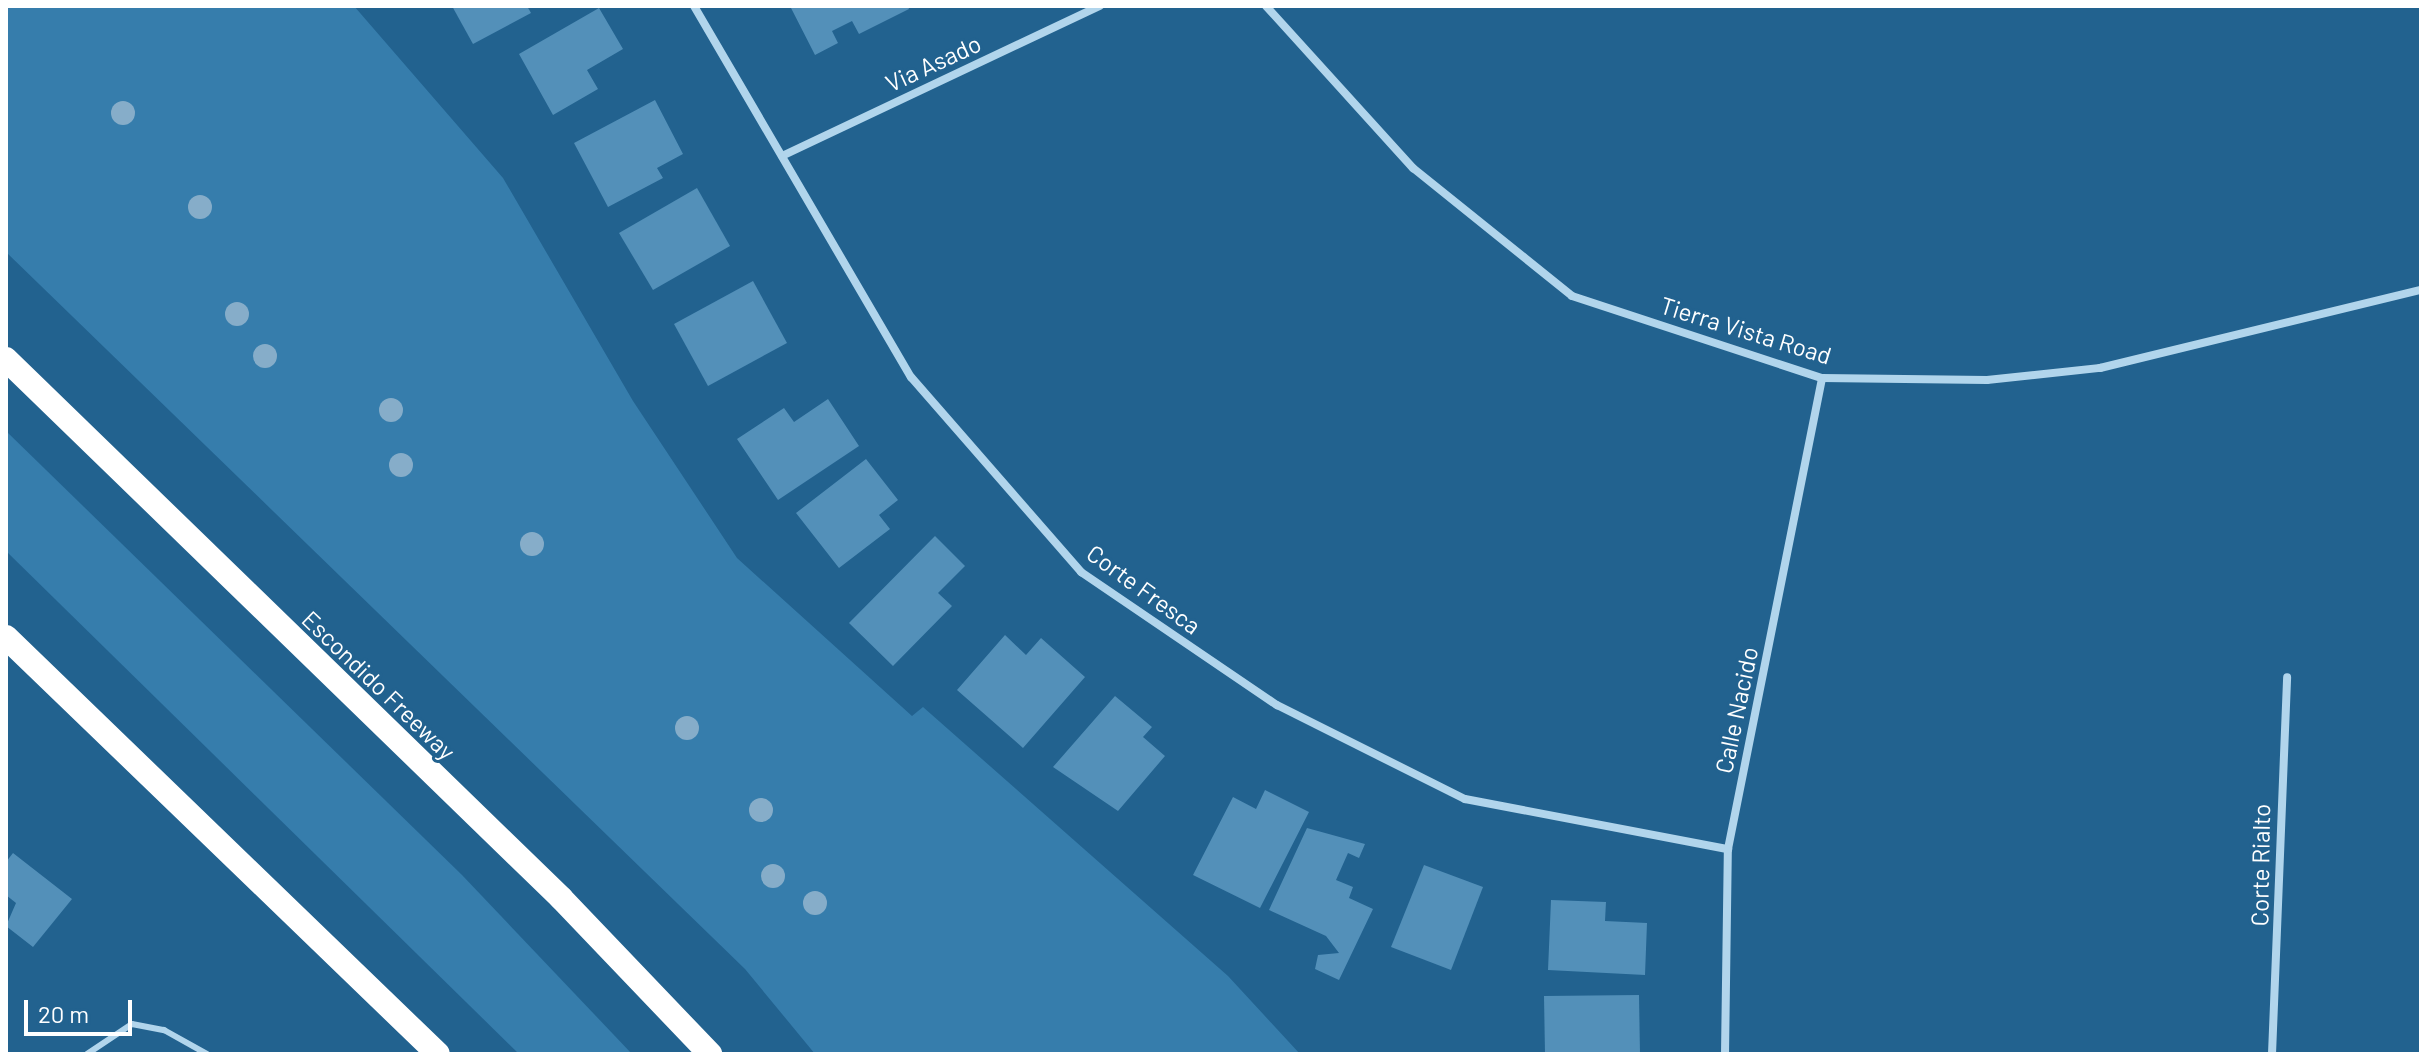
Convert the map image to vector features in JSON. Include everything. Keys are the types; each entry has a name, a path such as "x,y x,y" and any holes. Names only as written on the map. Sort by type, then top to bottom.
{"highway":[{"name":"Escondido Freeway","path":"6,359 561,898 710,1054"},
{"path":"6,637 438,1054"}],"street":[{"name":"Corte Fresca","path":"694,6 911,377 1081,572 1277,705 1465,799 1728,849"},
{"name":"Via Asado","path":"782,156 1100,6"},
{"name":"Tierra Vista Road","path":"1266,6 1413,168 1572,296 1822,378 1987,380 2100,368 2421,290"},
{"name":"Calle Nacido","path":"1725,1054 1728,849 1822,378"},
{"name":"Corte Rialto","path":"2272,1054 2287,677"}],"lane":[{"path":"87,1054 132,1024 164,1030 207,1054"}],"shaded area":[{"path":"6,6 354,6 503,178 633,401 737,558 912,716 923,707 1228,976 1300,1054 815,1054 745,969 6,252"},
{"path":"6,431 462,875 632,1054 519,1054 6,551"}],"building":[{"path":"452,6 527,6 531,13 473,44"},
{"path":"790,6 908,6 909,9 859,34 852,21 832,31 838,43 815,55"},
{"path":"599,8 623,49 587,70 598,89 553,115 519,54"},
{"path":"655,100 683,154 657,168 663,178 608,207 574,143"},
{"path":"697,188 730,246 653,290 619,233"},
{"path":"753,281 787,343 708,386 674,324"},
{"path":"828,399 859,446 778,500 737,439 784,408 794,422"},
{"path":"866,459 898,500 879,515 890,529 839,568 796,513"},
{"path":"935,536 965,566 938,593 952,606 893,666 849,623"},
{"path":"1005,635 1026,655 1041,638 1085,677 1023,748 957,690"},
{"path":"1115,696 1152,727 1143,737 1165,756 1118,811 1053,767"},
{"path":"1265,790 1309,812 1260,908 1193,875 1233,797 1256,809"},
{"path":"1307,828 1365,844 1359,858 1348,853 1336,880 1353,887 1349,898 1373,909 1339,980 1315,969 1318,955 1339,953 1326,936 1269,910"},
{"path":"13,853 72,899 33,947 6,926 16,903 6,895 6,862"},
{"path":"1424,865 1483,887 1451,970 1391,947"},
{"path":"1551,900 1606,902 1605,921 1647,923 1645,975 1548,970"},
{"path":"1639,995 1640,1054 1545,1054 1544,996"}]}
